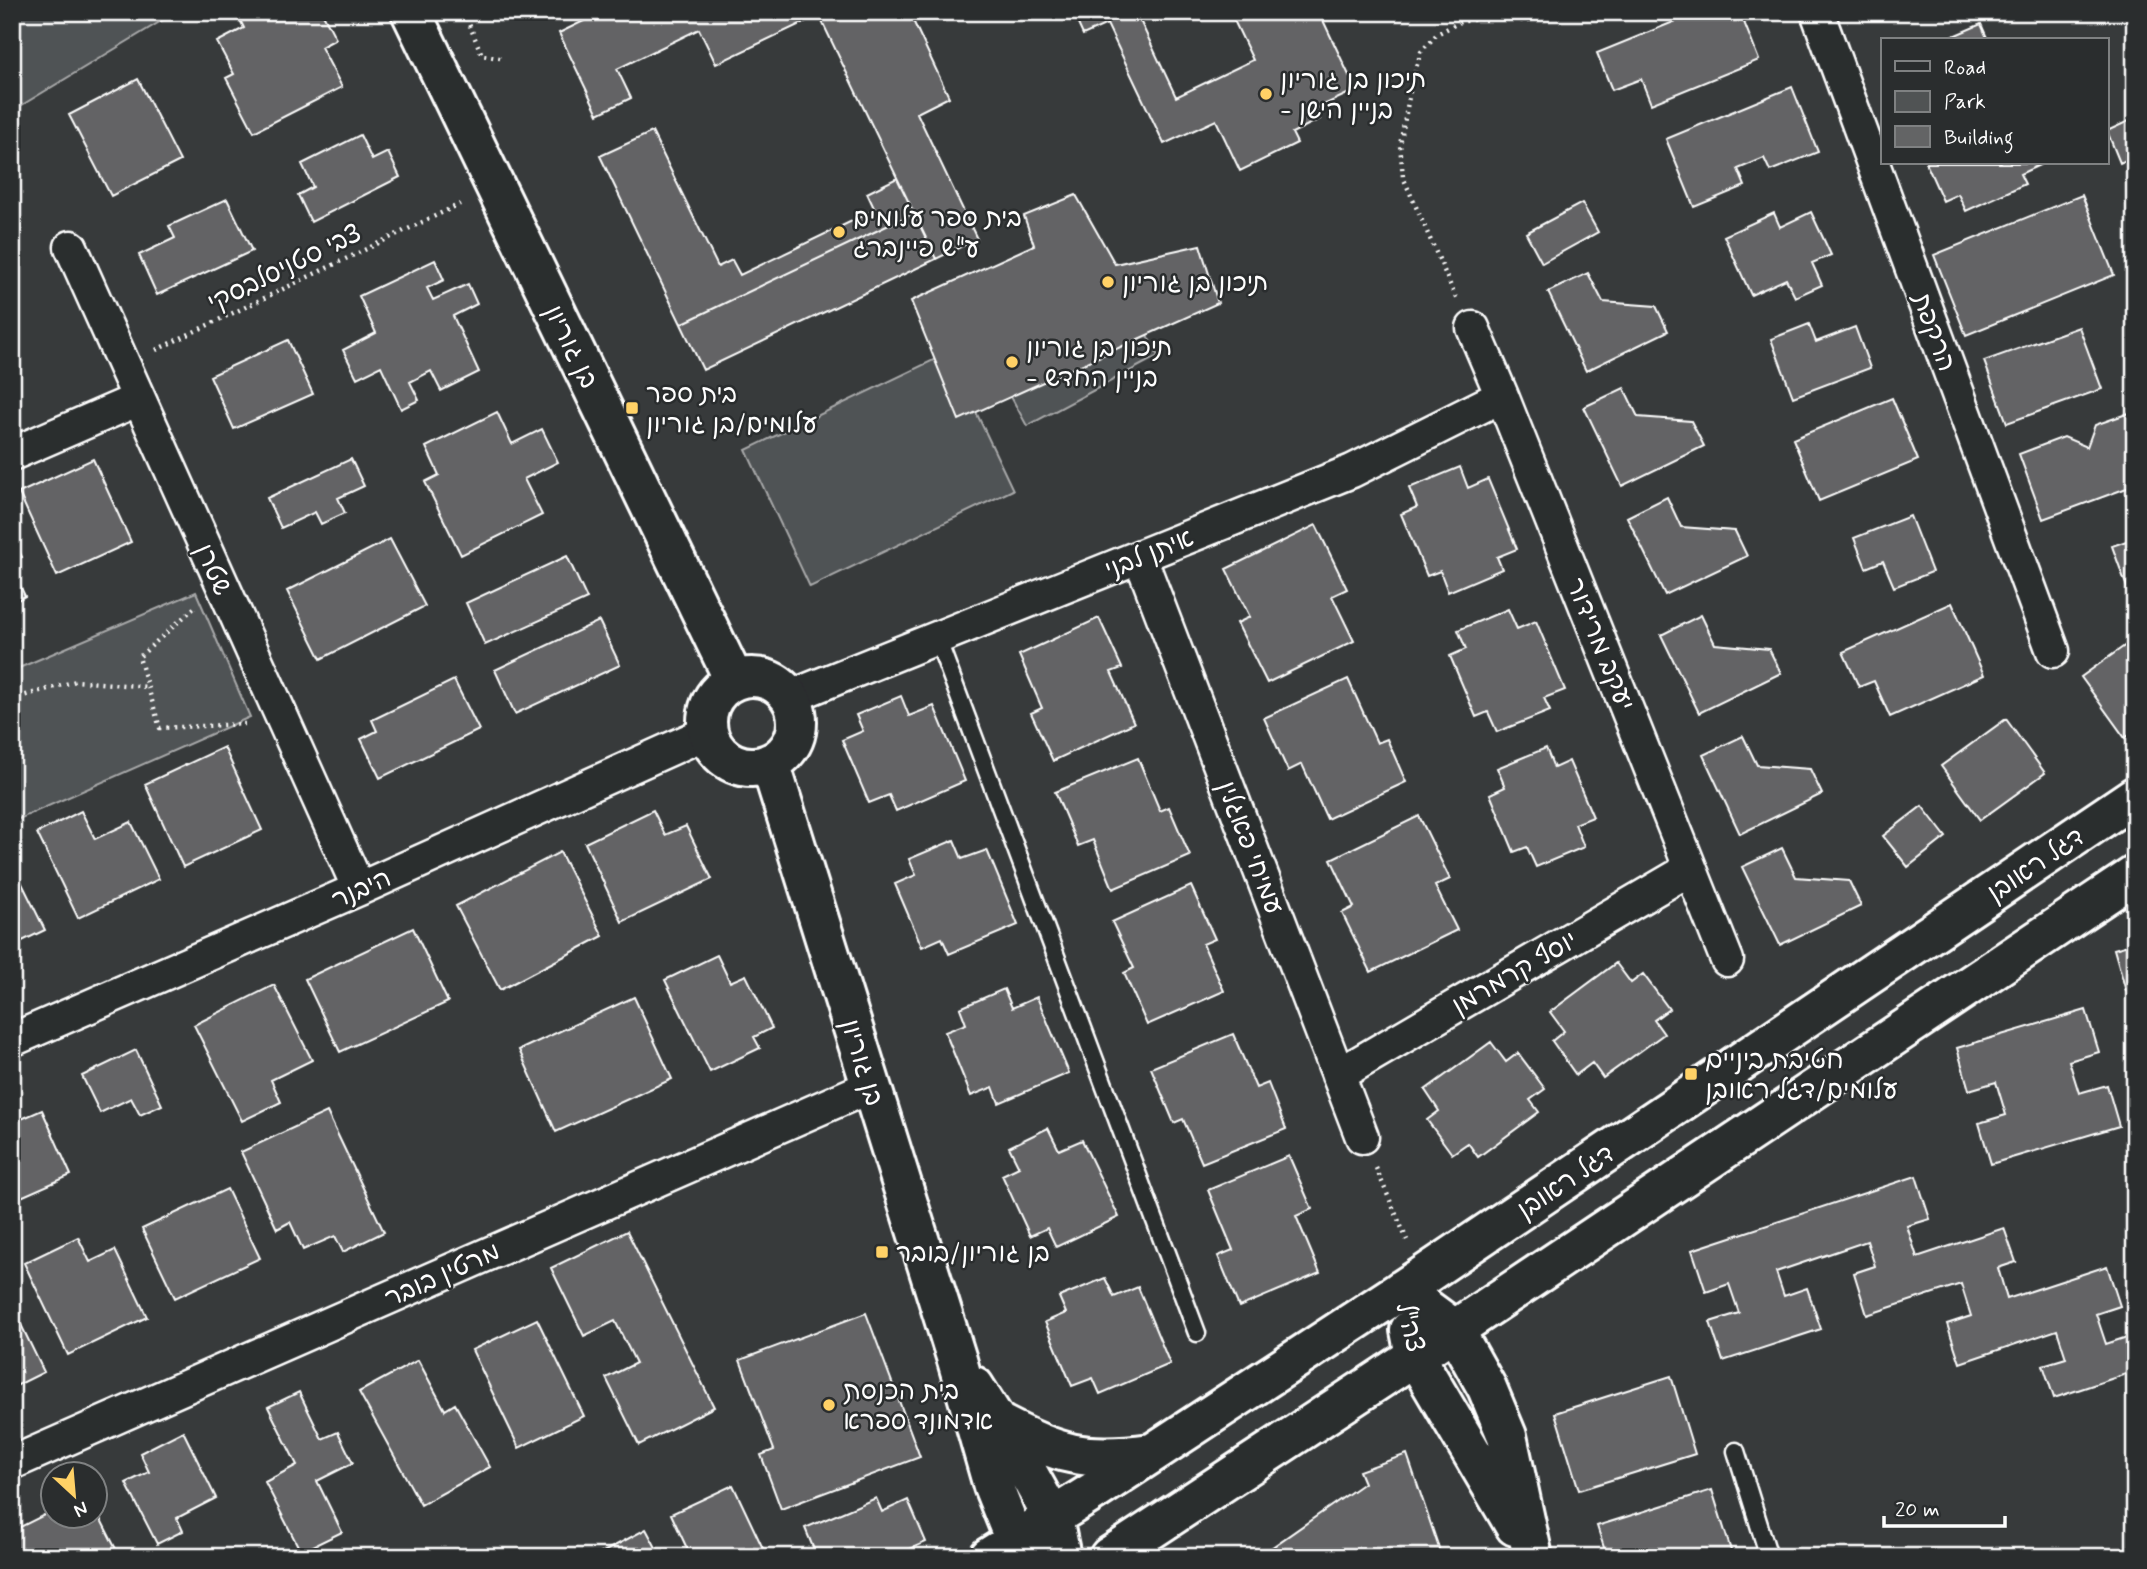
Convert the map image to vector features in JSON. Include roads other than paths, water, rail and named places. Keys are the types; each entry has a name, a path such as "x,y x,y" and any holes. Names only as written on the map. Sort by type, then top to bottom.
{"street":[{"name":"בן גוריון","path":"411,12 734,680"},
{"name":"הרקפת","path":"1816,12 2053,651"},
{"name":"שטרן","path":"71,247 359,890"},
{"name":"יעקב מרידור","path":"1473,328 1727,960"},
{"name":"איתן לבני","path":"790,697 1352,471 1502,396"},
{"path":"12,454 139,399"},
{"name":"עמיחי פאגלין","path":"1140,557 1362,1137"},
{"path":"765,678 779,686 790,697 796,711 797,727 793,742 783,754 770,763 755,767 739,765 725,758 715,747 708,732 707,716 721,689 734,680 765,678"},
{"name":"היבנר","path":"12,1040 359,890 708,732"},
{"name":"בן גוריון","path":"770,763 957,1360 976,1435 1013,1552"},
{"name":"דגל ראובן","path":"1013,1552 1052,1518 1412,1283 2135,796"},
{"name":"יוסף קרמרמן","path":"1338,1075 1690,869"},
{"path":"1109,1557 2135,875"},
{"name":"מרטין בובר","path":"12,1462 871,1086"},
{"name":"צה\"ל","path":"1412,1283 1454,1329 1487,1388 1507,1436 1532,1555"},
{"name":"צה\"ל","path":"1412,1283 1415,1356 1532,1555"},
{"name":"בן גוריון","path":"957,1360 1000,1424 1052,1518 1061,1557"},
{"path":"1000,1424 1041,1445 1074,1455 1113,1458 1153,1453"}],"lane":[{"path":"937,638 1197,1333"},
{"path":"1736,1451 1769,1557"}],"place":[{"name":"תיכון בן גוריון - בניין הישן","path":"1266,94"},
{"name":"בית ספר עלומים ע\"ש פיינברג","path":"839,232"},
{"name":"תיכון בן גוריון","path":"1108,282"},
{"name":"תיכון בן גוריון - בניין החדש","path":"1012,362"},
{"name":"בית ספר עלומים/בן גוריון","path":"632,408"},
{"name":"חטיבת ביניים עלומים/דגל ראובן","path":"1691,1074"},
{"name":"בן גוריון/בובר","path":"882,1252"},
{"name":"בית הכנסת אדמונד ספרא","path":"829,1405"}]}
